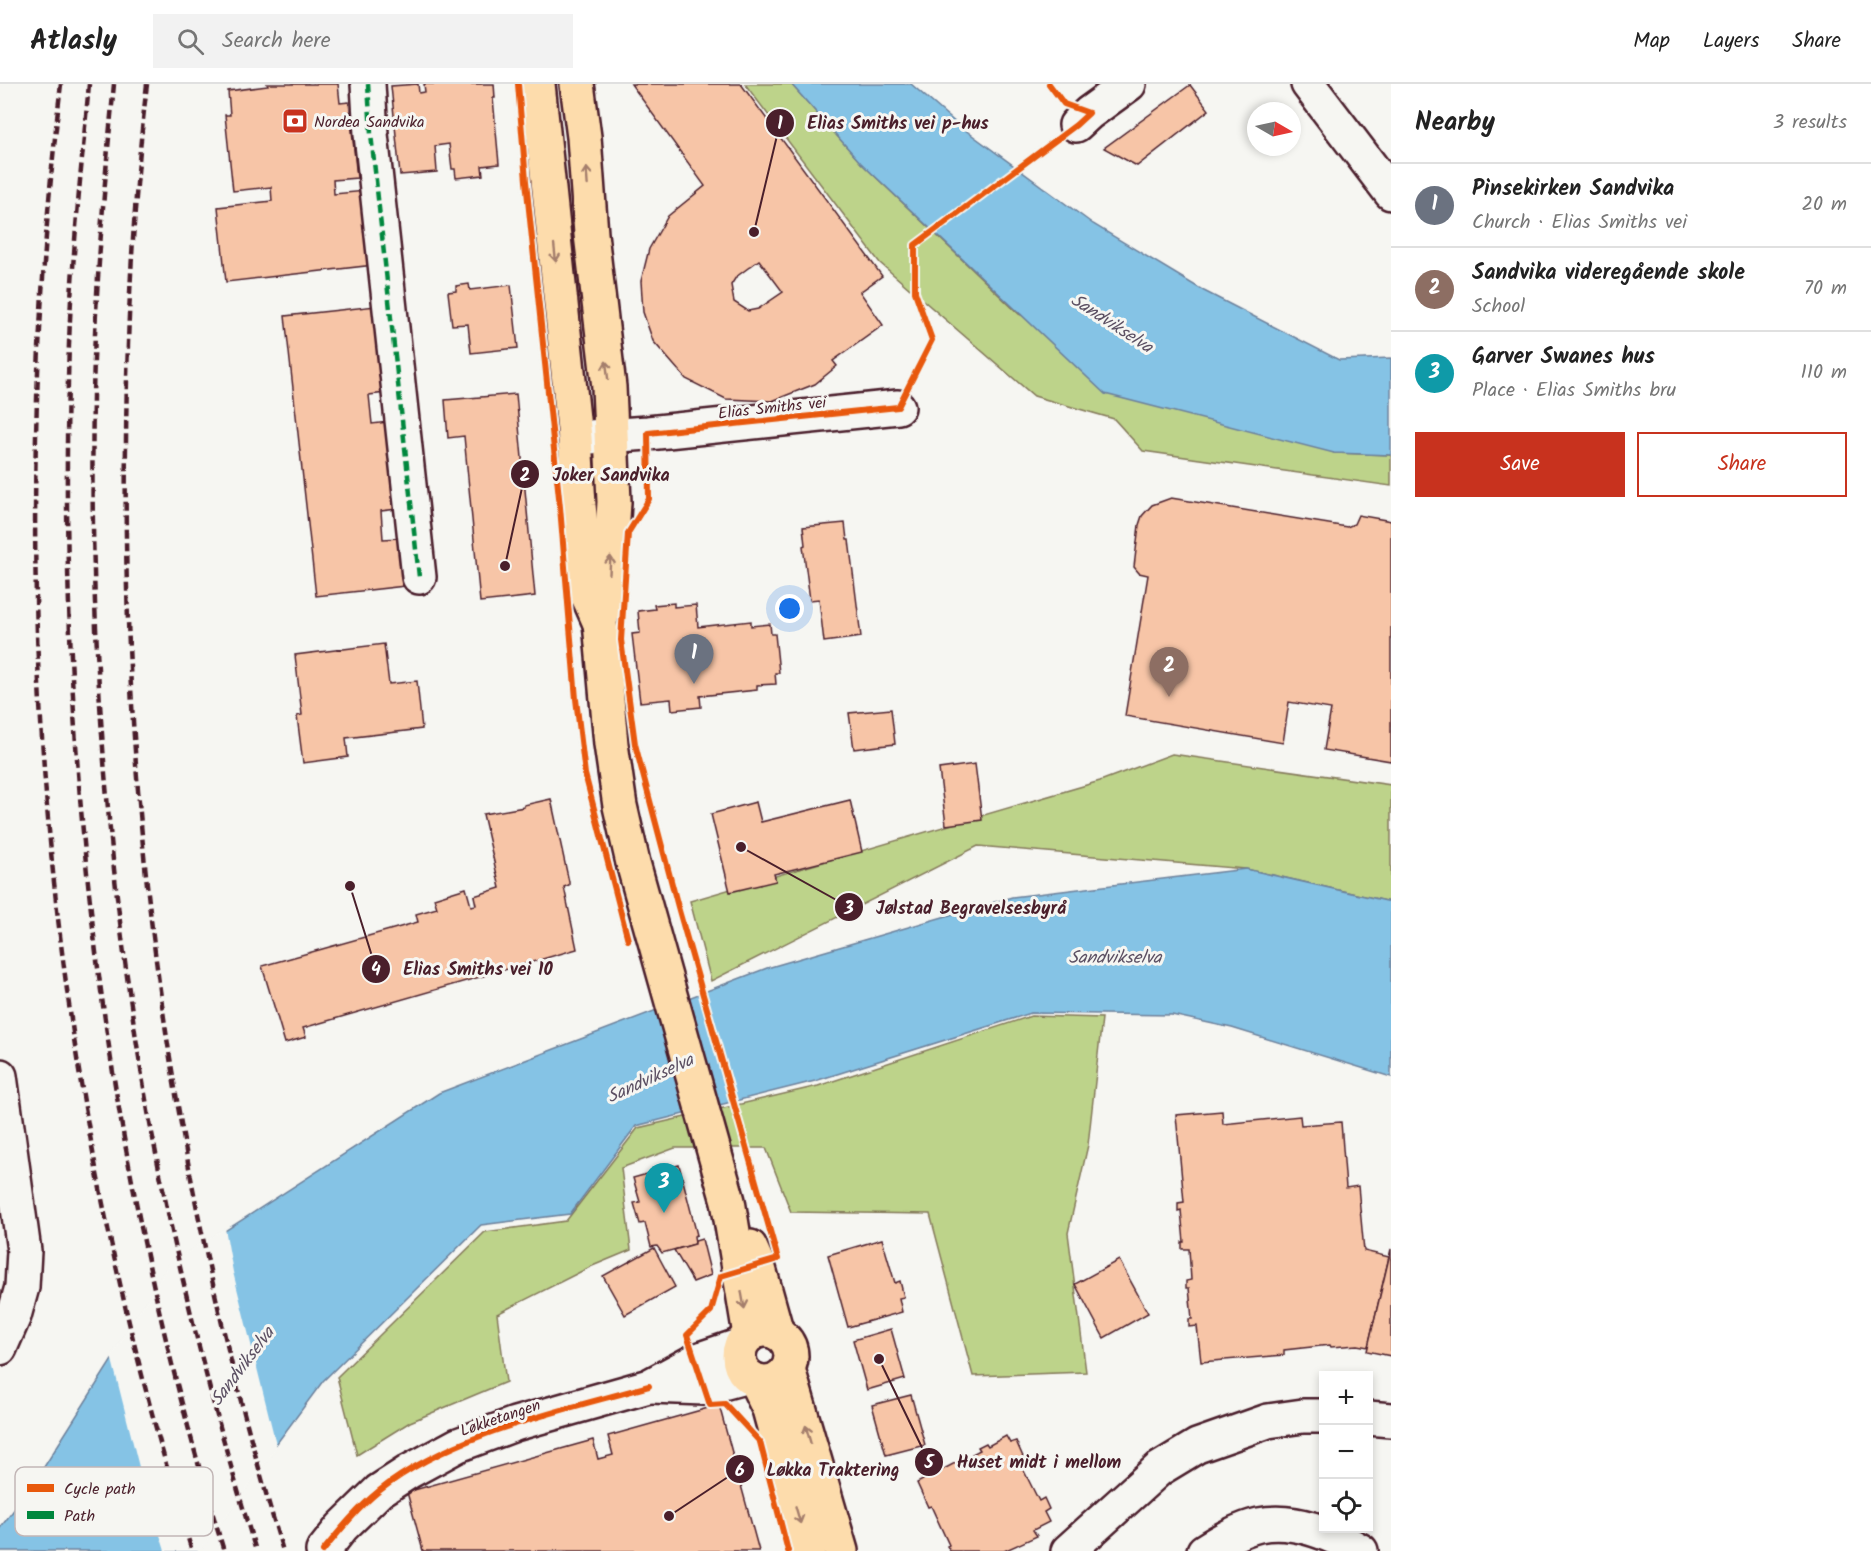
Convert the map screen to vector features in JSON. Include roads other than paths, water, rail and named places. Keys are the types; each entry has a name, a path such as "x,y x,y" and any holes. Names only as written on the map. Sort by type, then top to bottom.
{"main road":[{"path":"538,84 575,438 588,596 600,622"},
{"path":"577,84 584,137 592,244 609,387 614,502 609,584 600,622 610,735 620,806 649,927 728,1201 758,1265 754,1354 808,1551"},
{"path":"754,1354 787,1343 791,1355 788,1369 841,1551"}],"street":[{"path":"368,84 372,146 418,577"},
{"path":"1082,119 1129,84"},
{"path":"1309,84 1391,193"},
{"name":"Elias Smiths vei","path":"575,438 610,437 898,407"},
{"path":"0,1076 7,1177 24,1251 22,1278 14,1316 0,1348"},
{"name":"Løkketangen","path":"323,1551 342,1527 379,1491 458,1445 515,1424 649,1386 697,1360 754,1354"},
{"path":"1068,1551 1159,1469 1197,1446 1268,1421 1319,1416"},
{"path":"1373,1418 1391,1420"},
{"path":"1204,1551 1257,1525 1278,1523 1329,1535 1361,1551"}],"water":[{"name":"Sandvikselva","path":"791,84 911,84 957,124 1093,224 1204,291 1339,360 1391,358 1391,455 1334,453 1105,394 861,163"},
{"name":"Sandvikselva","path":"1246,869 1391,902 1391,1077 1232,1028 1172,1015 1031,1013 815,1081 636,1126 570,1214 481,1225 323,1381 213,1529 213,1467 44,1467 172,1265 439,1093 767,968 1012,897"},
{"path":"15,1508 15,1536 208,1536 197,1551 0,1551 0,1528"}],"railway":[{"path":"61,84 44,269 36,455 37,640 48,825 70,1008 100,1191 141,1372 168,1467"},
{"path":"89,84 70,311 67,497 71,650 80,802 96,954 118,1105 147,1255 182,1404 200,1467"},
{"path":"114,84 103,201 93,396 94,577 104,758 112,848 134,1028 171,1226 196,1335 256,1551"},
{"path":"147,84 132,262 126,441 127,582 133,723 145,863 162,1002 184,1141 212,1279 245,1416 283,1551"},
{"path":"213,1512 224,1551"},
{"path":"188,1536 192,1551"}],"place":[{"name":"Nordea Sandvika","path":"295,121"},
{"name":"Elias Smiths vei p-hus","path":"754,232"},
{"name":"Joker Sandvika","path":"505,566"},
{"name":"Pinsekirken Sandvika","path":"694,684"},
{"name":"Sandvika videregående skole","path":"1169,697"},
{"name":"Jølstad Begravelsesbyrå","path":"741,847"},
{"name":"Elias Smiths vei 10","path":"350,886"},
{"name":"Garver Swanes hus","path":"664,1213"},
{"name":"Huset midt i mellom","path":"879,1359"},
{"name":"Løkka Traktering","path":"669,1516"}]}
